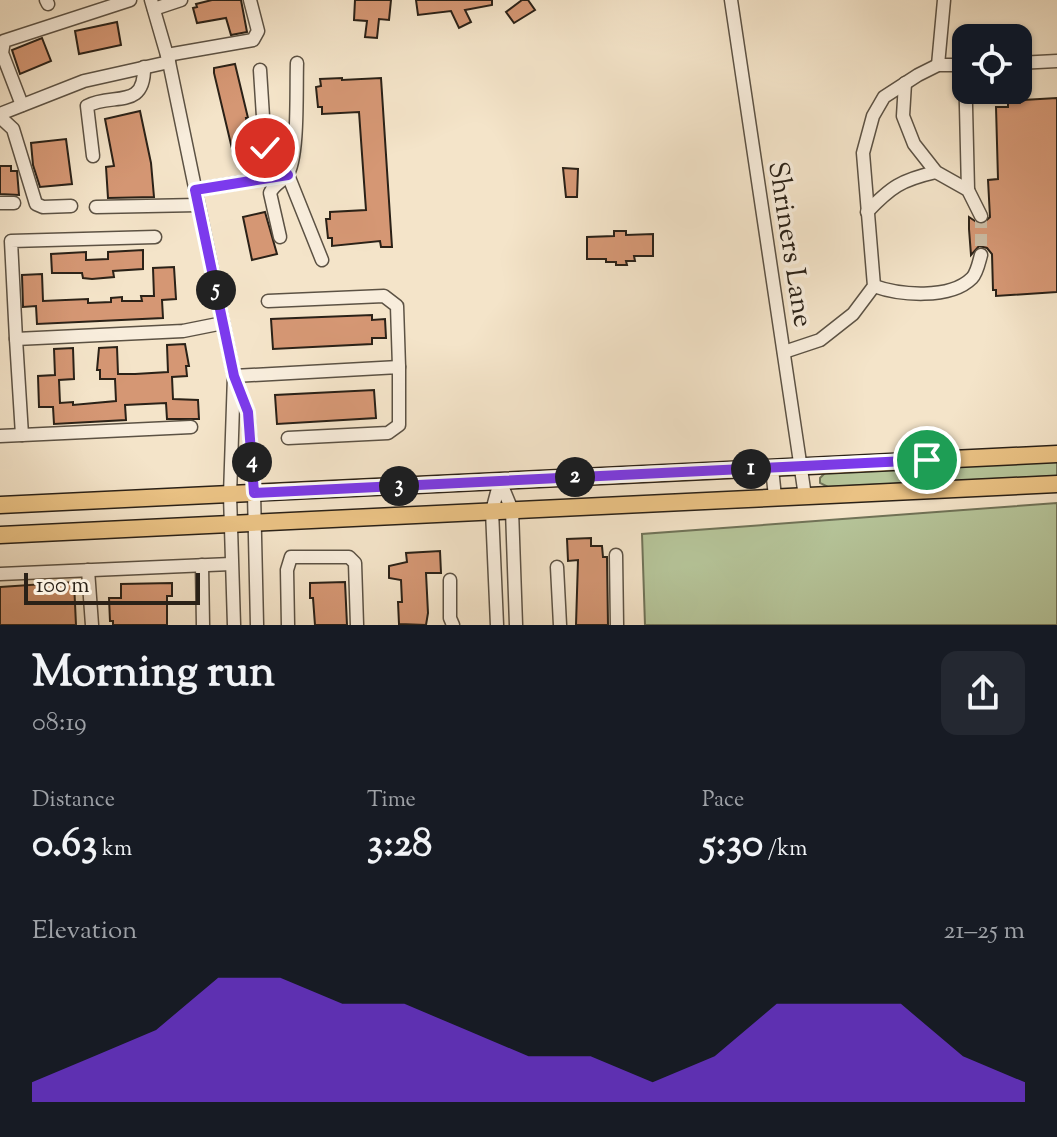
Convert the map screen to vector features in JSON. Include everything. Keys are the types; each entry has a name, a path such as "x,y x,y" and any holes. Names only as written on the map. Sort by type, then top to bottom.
{"main road":[{"path":"0,505 1057,454"},
{"path":"0,535 1057,484"}],"street":[{"path":"22,105 2,53 4,41 130,0"},
{"path":"181,0 152,4 168,58 234,376 248,412 254,493 257,625"},
{"path":"71,206 43,207 36,204 13,129 0,116 84,81 168,58 253,40 258,31 250,0"},
{"name":"Shriners Lane","path":"731,0 805,496"},
{"path":"938,65 941,0"},
{"path":"1032,62 1057,61"},
{"path":"280,237 270,193 288,175 294,152 297,63"},
{"path":"784,352 820,340 853,314 874,286 863,153 873,116 884,97 905,83 938,65 952,65"},
{"path":"93,156 87,106 93,102 133,96 142,87 144,67"},
{"path":"260,70 265,148 288,175 322,260"},
{"path":"905,83 903,116 914,144 936,172 968,190"},
{"path":"966,104 968,190 981,216"},
{"path":"867,212 886,192 908,178 936,172"},
{"path":"195,190 288,175"},
{"path":"0,203 14,203"},
{"path":"96,207 198,205"},
{"path":"22,435 6,241 155,237"},
{"path":"874,286 889,292 932,292 957,288 974,277 981,255"},
{"path":"268,301 384,296 397,306 399,425 388,433 288,438"},
{"path":"16,339 183,331 223,323"},
{"path":"234,376 399,367"},
{"path":"234,376 230,495 234,625"},
{"path":"0,436 191,427"},
{"path":"772,468 775,497"},
{"path":"500,481 512,510 516,625"},
{"path":"497,625 492,511 500,481"},
{"path":"616,555 617,625"},
{"path":"288,625 287,570 291,557 349,557 355,563 357,625"},
{"path":"0,574 231,564"},
{"path":"202,565 203,625"},
{"path":"557,567 560,625"},
{"path":"88,570 92,625"},
{"path":"450,580 450,618 453,625"}],"green space":[{"path":"1057,461 1057,476 828,487 820,483 826,472"},
{"path":"1057,503 1057,625 645,625 642,534"}],"building":[{"path":"212,0 241,0 247,32 231,35 226,18 197,23 193,8 197,7 196,4"},
{"path":"355,0 391,0 389,20 379,19 377,38 365,37 367,21 354,20"},
{"path":"416,0 492,0 492,5 465,10 471,22 459,28 451,11 418,15"},
{"path":"522,0 528,0 535,10 514,23 506,12"},
{"path":"117,22 121,45 79,54 75,31"},
{"path":"42,38 51,61 20,74 12,50"},
{"path":"235,64 253,153 234,157 214,68"},
{"path":"381,78 392,247 381,247 380,241 332,246 332,238 328,238 326,219 330,219 330,212 366,210 359,112 322,114 322,107 318,107 316,87 321,86 320,79"},
{"path":"1057,98 1057,292 996,296 996,290 993,290 992,254 987,248 979,246 971,255 969,217 981,225 990,217 988,180 998,179 996,107 1032,104 1032,99"},
{"path":"140,111 151,163 154,197 108,198 106,167 114,166 105,119"},
{"path":"66,139 72,184 40,187 33,165 31,143"},
{"path":"0,166 11,166 11,171 17,171 19,195 0,194"},
{"path":"563,168 578,169 577,197 566,197"},
{"path":"265,212 277,254 252,260 243,217"},
{"path":"614,231 626,231 626,235 653,234 653,256 634,256 635,261 626,261 627,265 616,265 616,262 606,262 606,259 587,259 587,237 614,236"},
{"path":"143,250 143,269 113,271 114,277 92,279 83,278 82,273 52,273 51,254 86,252 86,260 108,259 108,252"},
{"path":"174,267 176,299 162,300 163,318 37,324 36,306 23,307 22,275 42,274 43,301 88,299 88,303 111,302 111,298 122,297 122,301 142,301 141,296 154,296 153,268"},
{"path":"372,315 372,320 385,319 386,338 372,338 372,344 273,349 271,319"},
{"path":"185,344 189,366 186,366 187,376 172,377 173,399 198,400 199,419 167,419 166,403 125,405 126,420 54,424 53,407 39,407 38,376 55,375 54,349 73,348 74,379 59,380 60,403 73,402 73,405 116,401 115,379 100,379 100,370 97,370 99,348 117,347 118,374 135,374 168,372 167,345"},
{"path":"374,390 376,418 277,424 275,395"},
{"path":"591,538 591,546 602,546 603,557 607,557 608,625 576,625 578,560 568,561 567,539"},
{"path":"440,551 441,573 426,573 426,625 399,624 401,580 389,578 389,566 407,562 406,553"},
{"path":"74,582 76,625 0,625 0,587"},
{"path":"345,582 347,625 315,625 310,583"},
{"path":"172,583 172,596 167,596 167,625 113,625 110,621 109,598 121,598 121,584"}],"tunnel":[{"path":"981,216 981,255"}],"route":[{"path":"265,148 288,175 195,190 234,376 248,412 254,493 927,460"}]}
